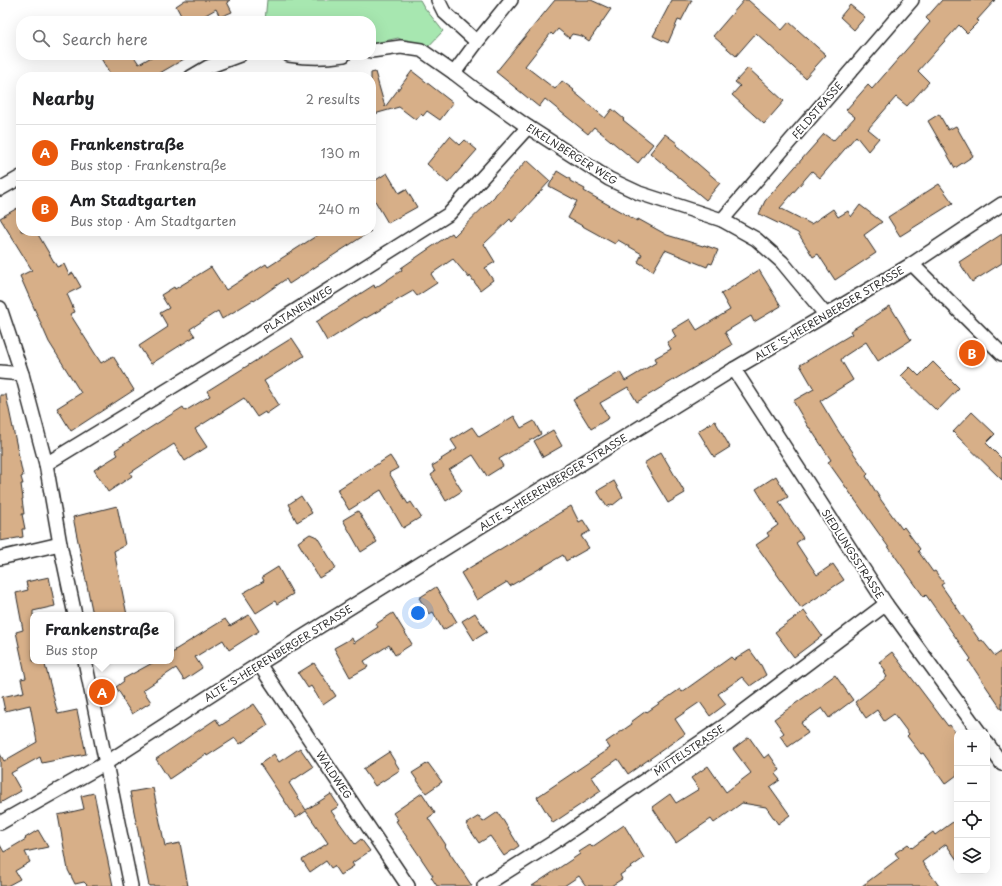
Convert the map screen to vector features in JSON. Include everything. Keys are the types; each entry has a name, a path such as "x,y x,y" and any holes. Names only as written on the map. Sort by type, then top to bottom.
{"street":[{"path":"438,0 444,12 477,42"},
{"path":"454,73 511,0"},
{"name":"FELDSTRASSE","path":"722,220 912,0"},
{"name":"EIKELNBERGER WEG","path":"376,50 401,47 421,50 528,127 609,179 639,193 722,220 756,239 782,262 825,314"},
{"path":"199,72 208,66 225,60"},
{"name":"PLATANENWEG","path":"46,464 243,344 449,214 528,127"},
{"path":"0,189 16,180"},
{"name":"ALTE 'S-HEERENBERGER STRASSE","path":"0,823 106,763 259,664 734,369 912,264 1002,204"},
{"path":"912,264 1002,354"},
{"path":"0,308 22,374 46,464 60,544 74,612"},
{"name":"SIEDLUNGSSTRASSE","path":"734,369 886,604 978,730"},
{"path":"0,372 22,374"},
{"path":"0,558 60,544"},
{"name":"MITTELSTRASSE","path":"484,886 560,838 727,724 886,604"},
{"path":"86,664 131,886"},
{"name":"WALDWEG","path":"259,664 408,886"},
{"path":"990,747 1002,764"}],"green space":[{"path":"267,0 420,0 443,31 425,50 398,38 376,43 376,16 265,16"}],"building":[{"path":"185,0 230,0 227,2 232,12 220,16 216,9 204,16 181,16 176,6"},
{"path":"555,0 591,0 611,9 589,41 582,36 572,34 569,38 558,29 553,35 551,33 525,66 555,89 562,81 605,118 612,109 624,119 623,120 653,144 638,163 594,127 588,134 545,99 539,107 496,72"},
{"path":"672,0 692,0 681,21 678,20 668,43 653,36"},
{"path":"744,0 748,0 782,30 789,22 826,55 805,78 756,33 736,56 713,36"},
{"path":"942,0 995,0 977,20 979,21 967,33 959,25 918,71 929,82 907,106 896,97 868,129 879,138 868,151 856,136 820,178 812,171 780,208 811,224 833,209 838,217 848,211 851,217 860,205 882,222 864,235 876,253 835,280 818,254 813,257 798,233 759,214 765,201 824,134 833,141 855,117 846,110 868,85 872,89 930,22 926,18"},
{"path":"850,5 865,17 854,30 840,17"},
{"path":"102,60 136,60 139,64 146,60 182,60 162,72 109,72"},
{"path":"748,68 784,101 764,124 732,95 740,86 735,82"},
{"path":"412,71 453,103 440,120 427,111 423,116 421,114 416,120 399,107 376,114 376,76 385,107"},
{"path":"939,114 948,130 956,126 973,156 955,168 928,121"},
{"path":"665,134 677,143 676,145 720,183 706,200 650,153"},
{"path":"450,136 460,145 465,140 477,150 448,183 427,164"},
{"path":"527,160 550,181 512,222 510,219 484,244 495,262 485,268 493,280 480,290 470,276 469,278 453,259 431,274 437,283 417,296 413,291 366,318 365,317 327,341 316,322 374,285 375,288 452,233 454,236 495,196"},
{"path":"557,171 570,179 570,181 585,189 584,191 637,221 638,219 667,235 718,250 712,264 709,263 707,267 665,250 653,271 638,262 642,254 618,240 615,244 568,218 577,201 549,186"},
{"path":"387,173 399,193 406,189 417,207 388,223 376,203 376,180"},
{"path":"939,184 953,203 900,236 888,217"},
{"path":"16,209 16,236 39,236 57,267 64,264 69,275 73,273 81,287 67,294 75,312 70,314 101,363 113,356 134,390 71,431 57,408 81,393 49,342 20,276 32,270 0,218"},
{"path":"1002,234 1002,263 972,282 959,262"},
{"path":"316,236 363,236 289,284 286,279 254,301 253,300 222,319 218,311 190,329 195,336 151,364 139,346 168,327 160,313 169,308 161,295 174,287 175,289 211,267 226,290 266,264 268,267"},
{"path":"759,270 781,306 754,322 751,316 725,332 732,345 637,402 628,387 600,403 609,418 591,429 573,400 620,372 625,381 657,362 655,358 671,349 667,342 676,337 672,330 690,319 697,330 730,310 721,294"},
{"path":"890,306 911,340 878,361 866,342 843,357 841,360 853,380 820,401 868,474 866,476 881,500 902,529 904,527 920,549 918,551 933,572 935,571 944,583 941,585 980,641 982,640 995,656 1002,651 1002,710 969,661 971,659 926,595 924,597 828,462 831,460 793,401 814,389 800,365 852,334 850,331"},
{"path":"292,338 304,356 264,381 279,405 266,414 265,412 257,417 244,398 195,429 207,447 185,461 174,444 130,473 132,476 108,492 94,470 118,455 115,450 183,407 185,411 210,396 207,391"},
{"path":"933,362 959,388 937,411 901,376 910,367 919,376"},
{"path":"0,395 6,395 23,476 21,477 23,484 21,484 24,514 22,514 25,529 22,529 23,537 0,541"},
{"path":"972,412 995,434 986,443 1002,459 1002,480 953,432"},
{"path":"514,416 521,428 534,421 541,434 499,459 503,466 487,476 473,455 449,470 462,491 446,501 431,475 435,472 432,466 457,449 451,440 472,427 479,437"},
{"path":"715,421 730,447 714,457 698,431"},
{"path":"553,430 562,446 543,457 534,441"},
{"path":"661,452 685,493 668,503 644,463"},
{"path":"390,456 398,468 389,473 408,504 411,502 421,517 403,528 381,490 349,510 337,490"},
{"path":"776,476 788,497 779,502 803,538 796,543 817,575 833,564 844,580 801,608 756,545 769,536 767,533 778,525 756,489"},
{"path":"614,481 623,497 613,505 612,504 607,507 597,491"},
{"path":"301,496 312,513 297,522 289,504"},
{"path":"117,506 125,545 114,551 126,612 92,612 73,517"},
{"path":"571,506 579,522 583,520 590,531 581,536 589,548 566,561 563,555 510,586 507,582 477,600 461,573"},
{"path":"358,511 377,542 361,552 343,520"},
{"path":"310,534 317,537 336,568 319,578 298,542"},
{"path":"278,567 293,594 277,604 275,601 256,613 243,593 264,581 262,577"},
{"path":"49,577 55,606 30,612 30,664 45,664 58,714 77,710 86,754 42,763 40,757 11,773 21,791 0,803 0,754 4,761 37,742 30,705 5,711 2,697 24,692 21,679 26,678 16,632 23,630 16,593 28,590 26,582"},
{"path":"436,587 457,622 443,630 433,612 429,614 419,598"},
{"path":"804,611 822,636 794,657 775,632"},
{"path":"393,613 412,644 395,655 389,645 364,661 368,667 350,677 334,648 352,638 354,643 378,627 376,624"},
{"path":"475,613 487,632 474,640 462,621"},
{"path":"249,615 259,631 229,650 223,640 195,657 202,668 184,680 176,668 143,690 151,702 132,714 116,687 124,681 123,679 150,664 174,664 175,650 225,619 230,626"},
{"path":"750,650 766,675 750,686 742,677 718,694 726,704 710,716 700,702 675,719 685,734 628,774 618,759 592,777 601,791 553,823 537,797 610,748 606,742 632,724 631,722 646,711 647,712 680,689 682,692 731,657 734,660"},
{"path":"892,652 948,726 950,725 954,731 954,777 945,784 923,753 921,754 907,736 909,734 894,714 884,721 877,710 866,718 855,702 887,677 884,672 886,671 879,662"},
{"path":"314,663 336,696 323,705 311,686 308,688 298,673"},
{"path":"835,675 853,700 829,718 822,708 801,723 808,733 788,747 780,736 784,733 774,719"},
{"path":"254,704 268,725 240,744 235,738 207,756 206,754 169,779 156,759 216,719 220,726"},
{"path":"749,737 764,758 769,754 780,770 775,774 780,780 770,787 790,815 778,824 766,807 742,803 714,823 711,819 676,843 652,807 670,794 676,803 699,789 691,778 708,766 726,792 751,773 733,749"},
{"path":"300,748 313,767 289,783 306,810 331,794 339,806 331,811 355,844 361,839 370,851 352,863 354,866 340,875 334,866 331,868 326,861 310,872 302,860 328,843 306,811 296,818 260,764 274,754 279,762"},
{"path":"389,752 400,770 375,786 363,769"},
{"path":"428,763 442,782 426,793 412,773"},
{"path":"153,788 165,846 180,843 188,886 149,886 130,792"},
{"path":"94,793 113,886 88,886 84,882 75,884 68,870 58,815 84,809 81,796"},
{"path":"422,793 435,813 428,818 472,886 437,886 431,877 433,876 396,821 398,820 393,813"},
{"path":"498,812 519,846 504,856 490,836 479,843 466,824 479,816 483,822"},
{"path":"954,821 954,856 946,844 922,862 939,886 862,886 899,858 895,853 908,844 912,848 933,832 935,835"},
{"path":"624,825 644,858 620,875 622,879 611,886 586,886 579,876 564,886 532,886 580,854 579,852 590,845 592,847"},
{"path":"38,830 48,847 25,852 30,862 15,871 20,879 7,886 0,886 0,845 4,852"}],"place":[{"name":"Am Stadtgarten","path":"972,353"},
{"name":"Frankenstraße","path":"102,692"}]}
